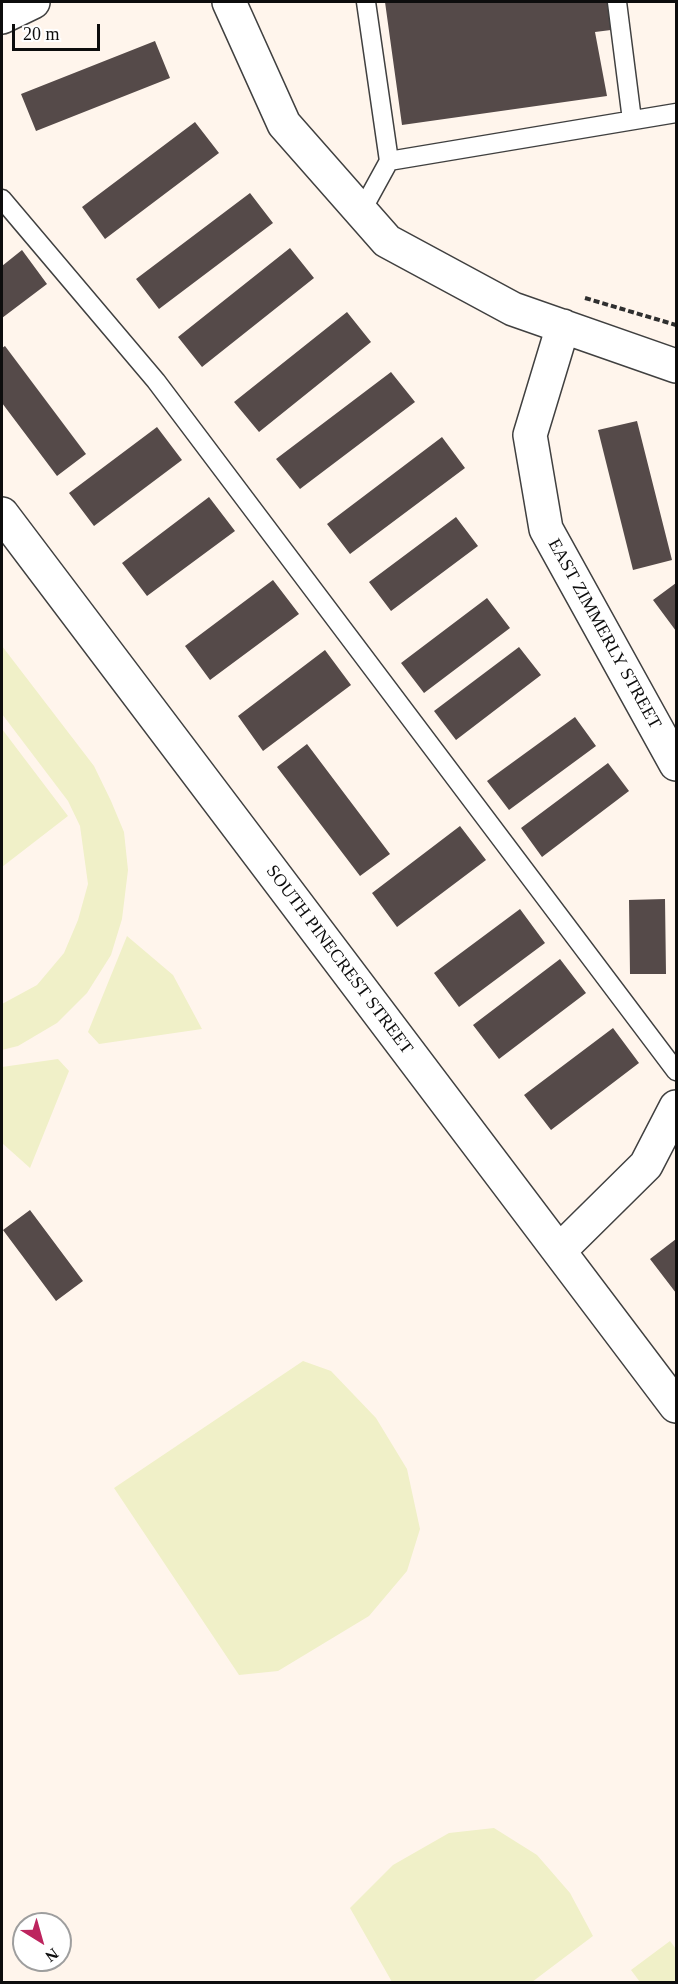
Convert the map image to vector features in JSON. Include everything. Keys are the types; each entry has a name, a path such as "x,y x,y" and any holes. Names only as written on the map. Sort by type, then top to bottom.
{"street":[{"path":"2,17 33,2"},
{"path":"229,2 284,124 387,241 513,309 676,366"},
{"name":"EAST ZIMMERLY STREET","path":"562,326 530,435 546,530 676,764"},
{"name":"SOUTH PINECREST STREET","path":"2,514 676,1406"},
{"path":"559,1251 646,1166 676,1107"}],"lane":[{"path":"361,212 389,161 366,2"},
{"path":"617,2 632,120"},
{"path":"389,161 676,113"},
{"path":"2,199 156,381 676,1071"}],"path":[{"path":"575,295 676,325"}],"green space":[{"path":"2,646 94,766 124,832 128,870 122,919 111,955 87,993 57,1023 18,1046 2,1050 2,1004 37,985 64,953 78,920 88,884 80,826 68,801 2,714"},
{"path":"2,729 68,816 2,867"},
{"path":"127,936 173,975 202,1029 99,1044 88,1032"},
{"path":"58,1059 69,1071 30,1168 2,1143 2,1067"},
{"path":"303,1361 331,1371 376,1418 407,1469 420,1529 407,1571 369,1616 278,1671 239,1675 114,1488"},
{"path":"494,1828 537,1855 570,1893 593,1936 532,1982 392,1982 350,1908 393,1865 449,1833"},
{"path":"670,1941 676,1949 676,1982 640,1982 631,1970"}],"building":[{"path":"385,2 607,2 611,30 595,32 607,96 402,125"},
{"path":"155,41 170,78 36,131 21,94"},
{"path":"195,122 219,153 105,239 82,207"},
{"path":"250,193 273,223 159,309 136,279"},
{"path":"290,248 314,278 202,367 178,337"},
{"path":"22,250 47,284 2,318 2,266"},
{"path":"347,312 371,342 259,432 234,402"},
{"path":"5,346 86,454 57,476 2,403 2,348"},
{"path":"391,372 415,402 300,489 276,459"},
{"path":"637,421 672,560 633,570 598,430"},
{"path":"157,427 182,460 94,526 69,493"},
{"path":"442,437 465,468 350,554 327,524"},
{"path":"209,497 235,531 147,596 122,563"},
{"path":"456,517 478,546 391,611 369,582"},
{"path":"273,580 299,614 210,680 185,646"},
{"path":"676,583 676,631 653,600"},
{"path":"487,598 510,628 424,693 401,663"},
{"path":"519,647 541,675 456,740 434,711"},
{"path":"325,650 351,685 263,751 238,716"},
{"path":"575,717 596,746 509,810 487,781"},
{"path":"307,744 390,854 360,876 277,767"},
{"path":"608,763 629,791 542,857 521,828"},
{"path":"460,826 486,860 397,927 372,893"},
{"path":"665,899 666,974 630,974 629,900"},
{"path":"520,909 545,943 459,1007 434,973"},
{"path":"560,959 586,993 499,1059 473,1025"},
{"path":"613,1028 639,1063 551,1130 524,1095"},
{"path":"30,1210 83,1281 56,1301 3,1230"},
{"path":"676,1239 676,1293 650,1259"}]}
